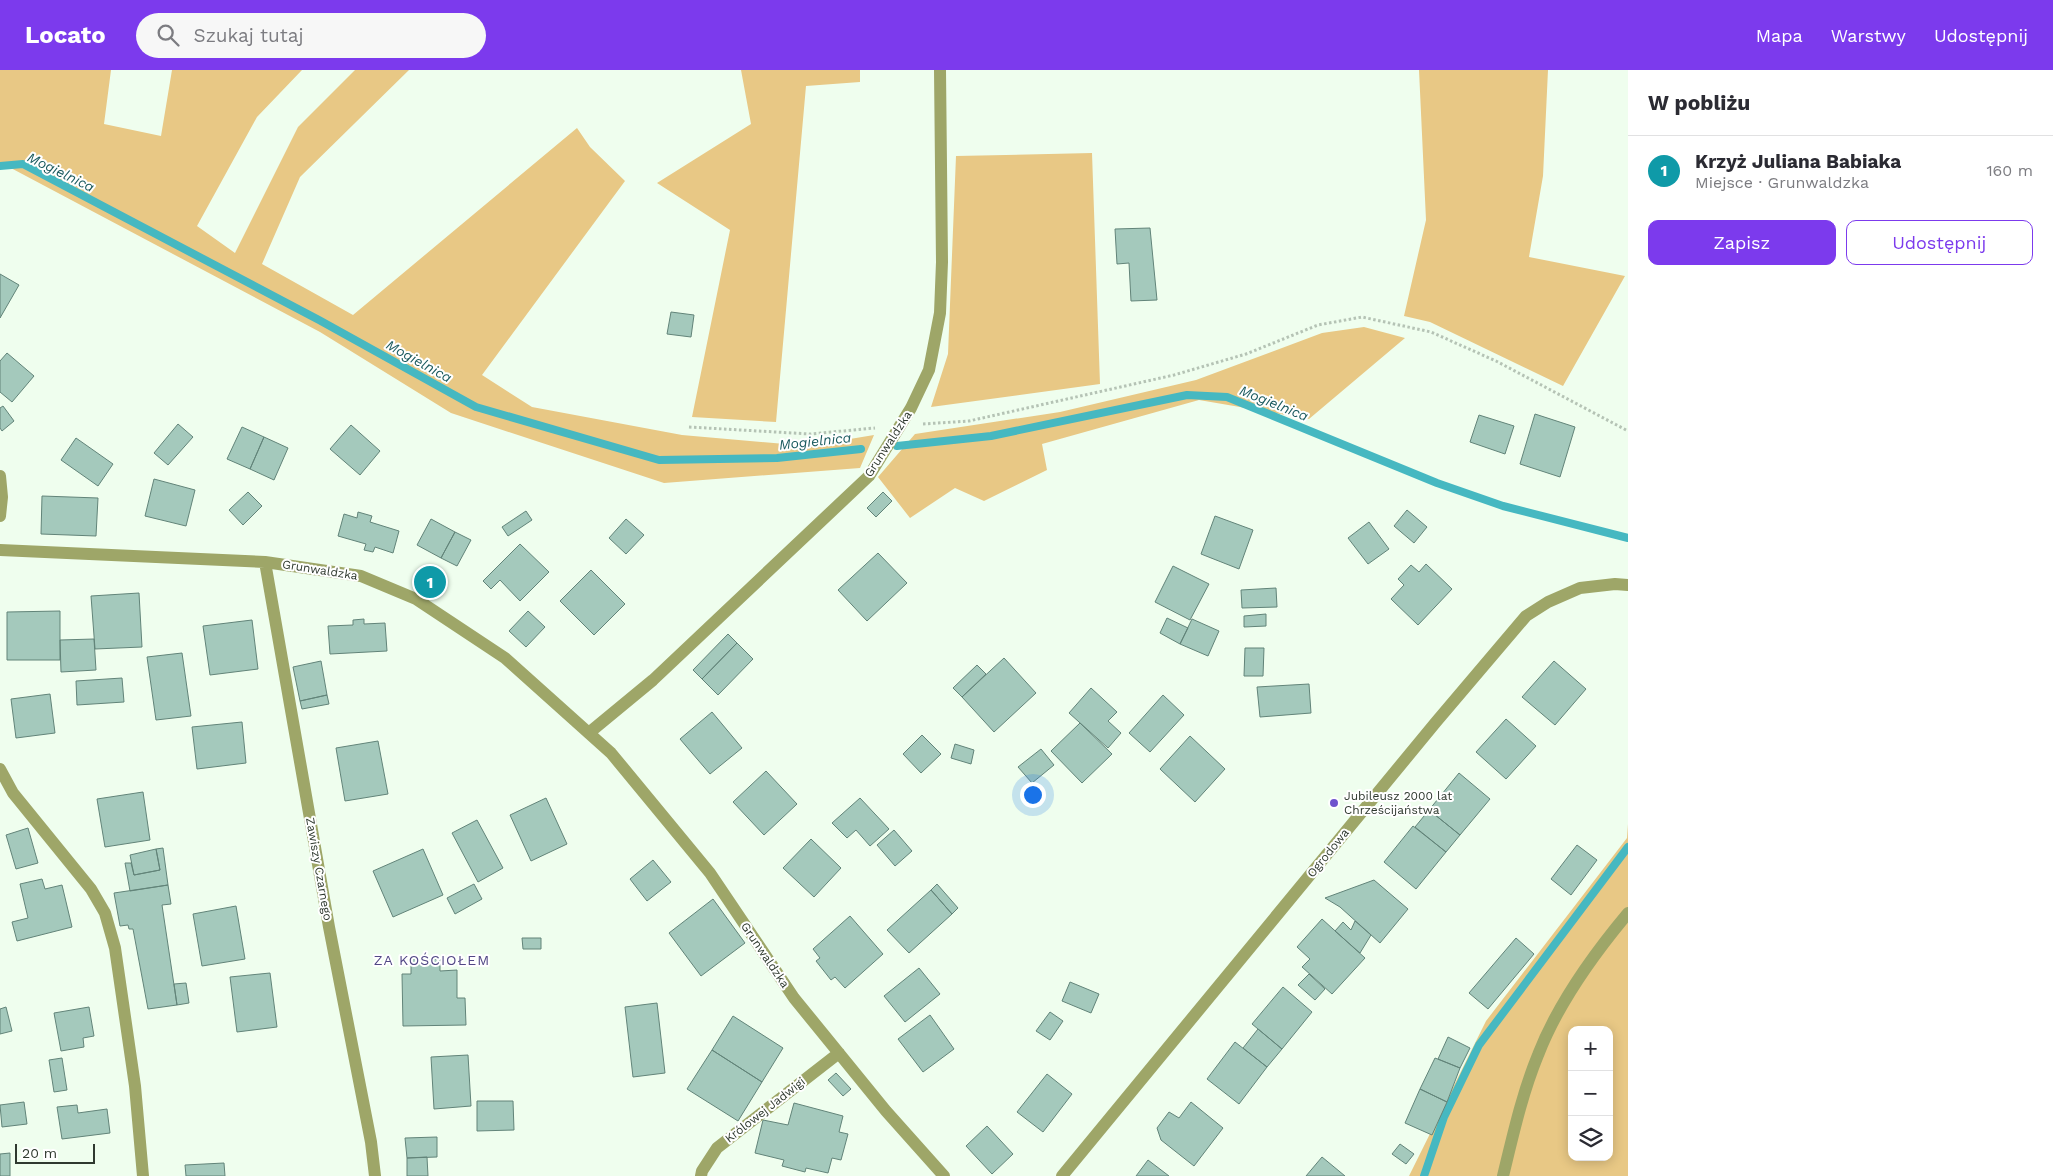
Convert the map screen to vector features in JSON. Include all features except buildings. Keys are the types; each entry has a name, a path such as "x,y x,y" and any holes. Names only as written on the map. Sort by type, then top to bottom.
{"street":[{"name":"Grunwaldzka","path":"590,732 653,680 869,476 898,426 911,408 929,370 940,313 942,262 940,70"},
{"path":"0,476 2,497 0,516"},
{"name":"Grunwaldzka","path":"0,550 266,562 361,576 416,599 505,658 590,732 611,753 710,873 794,998 886,1111 944,1176"},
{"name":"Zawiszy Czarnego","path":"266,562 329,927 371,1142 375,1176"},
{"name":"Ogrodowa","path":"1062,1176 1436,722 1526,616 1548,602 1580,588 1615,584 1628,586"},
{"path":"0,770 13,793 91,889 105,913 115,948 136,1086 143,1176"},
{"path":"1503,1176 1522,1098 1538,1053 1580,976 1628,914"},
{"name":"Królowej Jadwigi","path":"701,1176 702,1171 717,1148 839,1053"}],"path":[{"path":"689,428 810,434 969,421 1174,375 1246,354 1318,325 1362,317 1431,332 1496,361 1628,431"}],"shaded area":[{"path":"0,70 111,70 104,124 161,136 172,70 302,70 257,117 197,226 235,253 298,127 355,70 409,70 300,177 262,264 353,315 577,128 590,147 625,181 482,375 532,407 682,435 808,446 874,435 860,468 664,483 451,413 320,332 9,167 0,168"},
{"path":"741,70 860,70 860,82 806,86 776,422 692,417 730,230 657,183 751,124"},
{"path":"1419,70 1548,70 1543,176 1529,257 1625,276 1563,386 1430,322 1404,316 1426,220"},
{"path":"1092,153 1100,384 931,407 948,354 956,156"},
{"path":"1364,327 1405,338 1309,419 1199,400 1042,444 1047,470 984,501 955,488 910,518 878,477 915,434 1060,412 1196,380 1322,333"},
{"path":"1628,824 1628,1176 1409,1176 1486,1021 1627,838"}],"waterway":[{"name":"Mogielnica","path":"0,166 23,164 319,320 476,407 659,460 777,458 861,449"},
{"name":"Mogielnica","path":"897,446 991,436 1187,395 1227,397 1437,483 1503,506 1628,538"},
{"path":"1424,1176 1444,1117 1479,1045 1628,847"}],"place":[{"name":"Krzyż Juliana Babiaka","path":"430,582"},
{"name":"Jubileusz 2000 lat Chrześcijaństwa","path":"1334,803"}],"district":[{"name":"ZA KOŚCIOŁEM","path":"432,960"}]}
